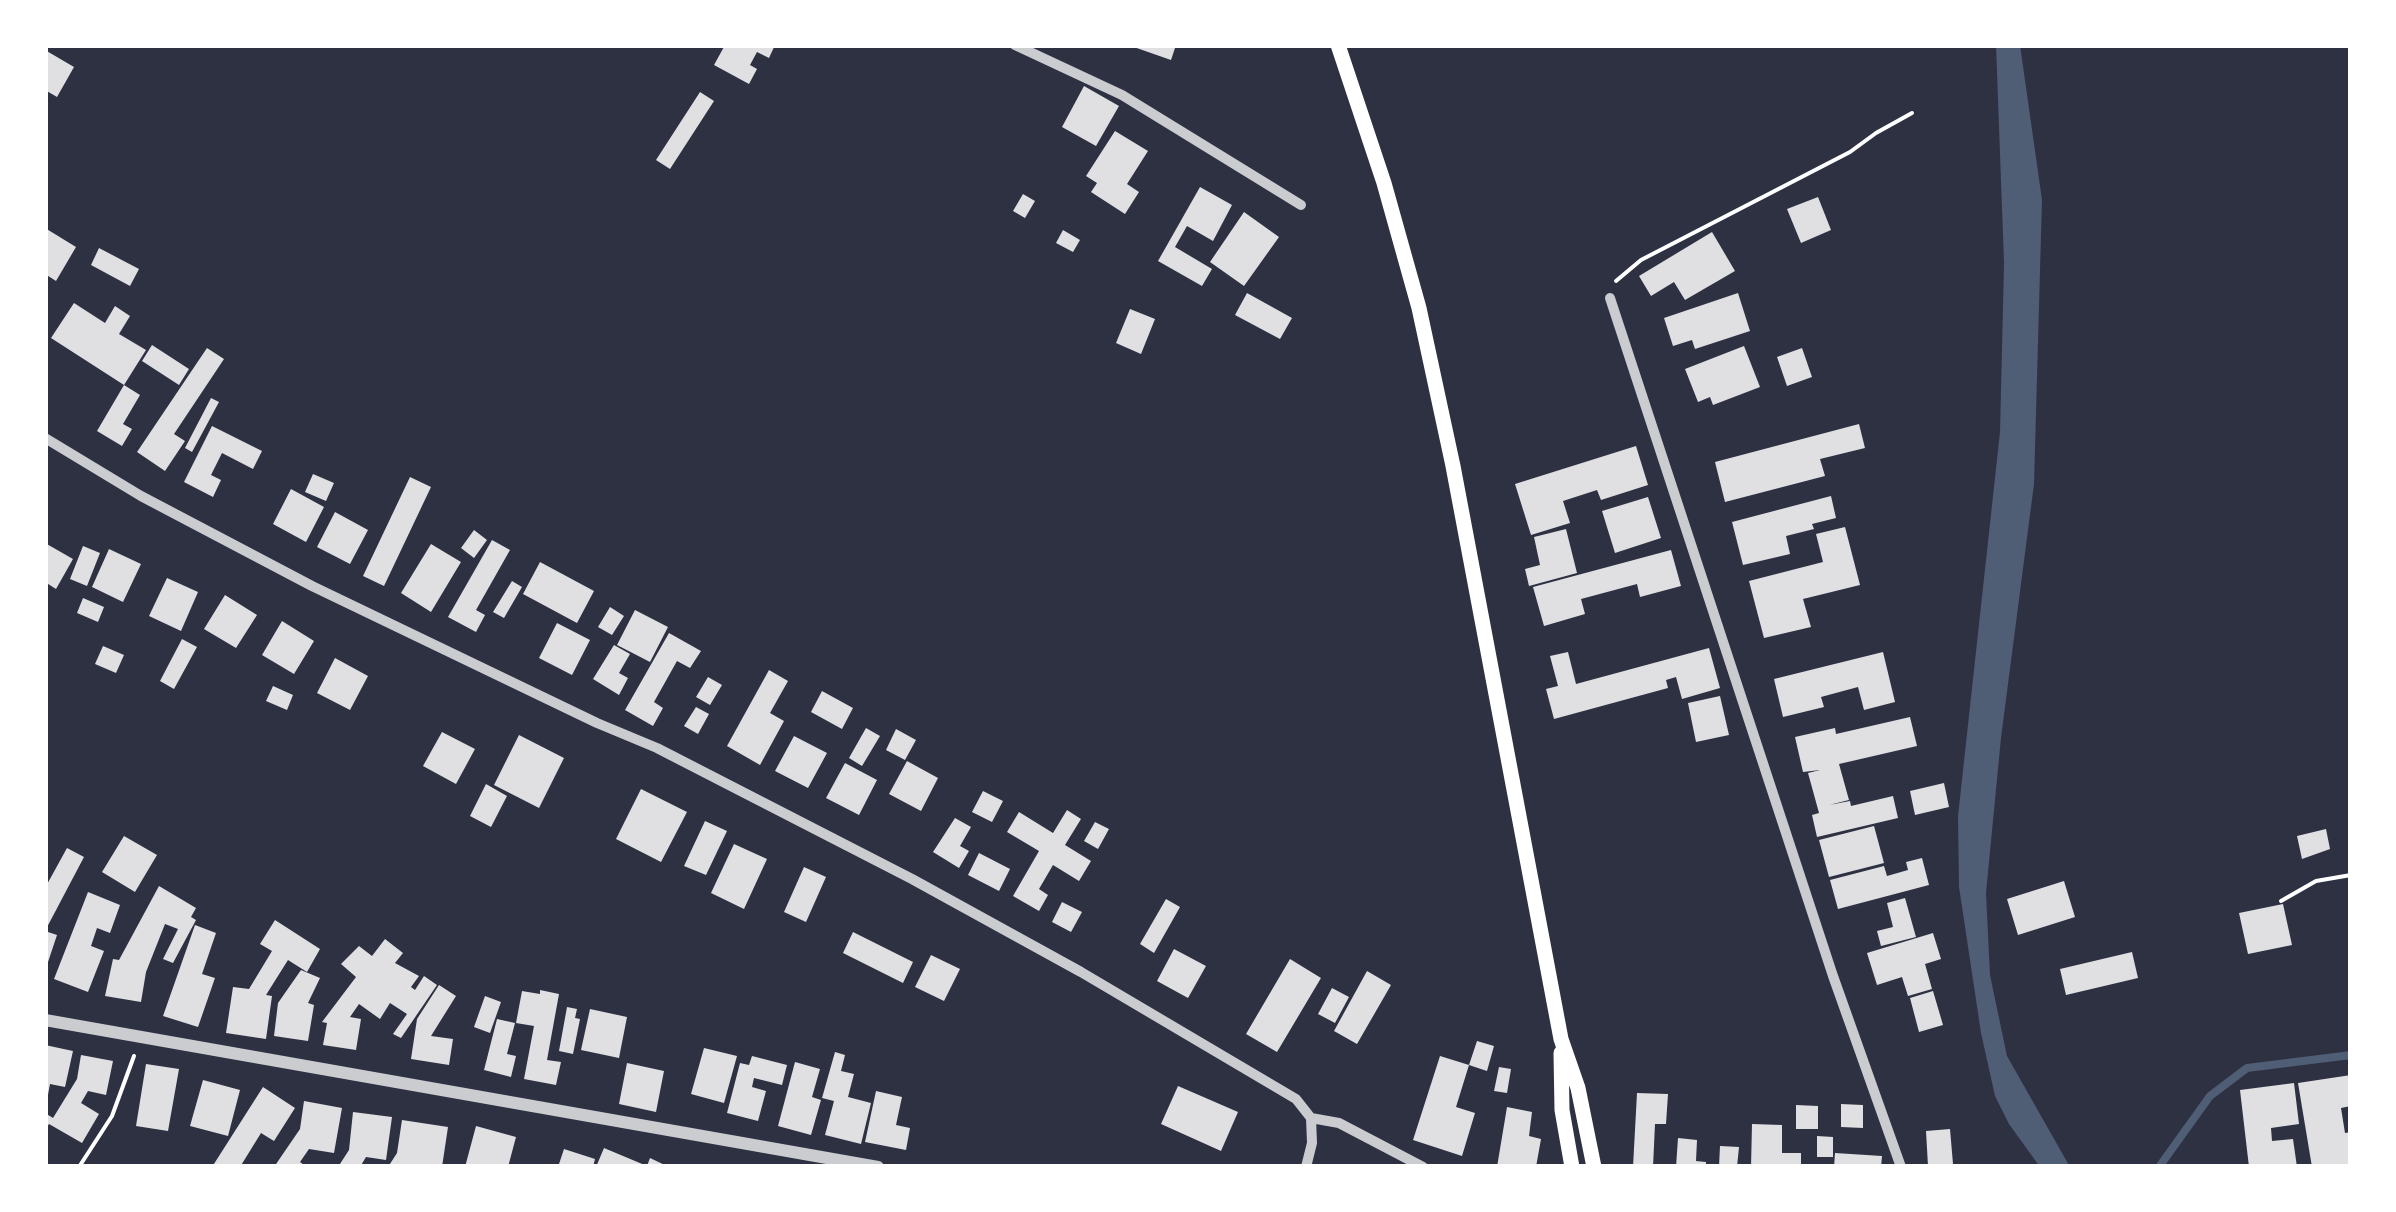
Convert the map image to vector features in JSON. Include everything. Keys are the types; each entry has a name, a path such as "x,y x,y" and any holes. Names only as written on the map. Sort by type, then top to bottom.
{"main road":[{"path":"1338,45 1420,308 1561,1039 1578,1088 1594,1167"},
{"path":"1561,1039 1562,1110 1572,1167"}],"street":[{"path":"1015,45 1122,96 1302,205"},
{"path":"1610,298 1833,976 1901,1167"},
{"path":"45,438 141,496 312,586 657,748 912,878 1267,1081 1296,1098 1311,1118 1312,1143 1306,1167"},
{"path":"45,1020 878,1167"},
{"path":"1311,1118 1338,1123 1422,1167"}],"path":[{"path":"1610,298 1611,284 1641,260 1850,152 1912,113"},
{"path":"2280,900 2316,881 2351,875"},
{"path":"78,1167 112,1116 141,1037"}],"water":[{"path":"1996,45 2020,45 2042,200 2034,484 2001,738 1986,893 1990,975 2007,1056 2070,1167 2040,1167 2009,1124 1995,1096 1981,1033 1959,887 1958,816 2000,432 2004,263"}],"building":[{"path":"725,45 775,45 769,58 757,52 750,65 757,69 749,84 714,65"},
{"path":"1128,45 1176,45 1171,60"},
{"path":"45,50 74,67 57,97 45,90"},
{"path":"1084,86 1119,106 1096,146 1062,127"},
{"path":"700,92 714,101 670,169 656,160"},
{"path":"1115,131 1148,151 1127,184 1139,192 1125,214 1091,192 1097,183 1086,176"},
{"path":"1200,187 1232,205 1213,241 1187,226 1175,247 1212,269 1202,286 1158,261"},
{"path":"1023,194 1035,201 1025,218 1013,211"},
{"path":"1818,197 1831,230 1801,243 1787,209"},
{"path":"1244,212 1279,237 1244,286 1210,262"},
{"path":"45,228 76,247 56,281 45,274"},
{"path":"1063,230 1080,240 1073,252 1056,243"},
{"path":"1712,232 1735,271 1685,300 1674,282 1651,296 1639,276"},
{"path":"99,248 139,269 130,286 91,265"},
{"path":"1247,293 1292,318 1280,339 1235,315"},
{"path":"1738,293 1750,331 1695,349 1692,340 1673,346 1664,318"},
{"path":"74,303 105,323 115,306 130,316 119,334 146,350 124,385 51,338"},
{"path":"1130,309 1155,319 1141,354 1116,343"},
{"path":"152,345 189,369 179,385 142,361"},
{"path":"1744,346 1760,387 1713,405 1710,397 1698,402 1685,369"},
{"path":"207,348 224,359 174,434 185,441 165,471 137,452"},
{"path":"1802,348 1812,377 1787,386 1777,357"},
{"path":"124,385 140,395 123,424 132,429 122,446 97,431"},
{"path":"211,398 219,402 192,452 185,448"},
{"path":"1859,424 1865,448 1820,459 1825,476 1725,502 1715,462"},
{"path":"212,426 262,451 253,469 222,453 211,475 221,480 213,497 184,482"},
{"path":"1636,446 1648,485 1601,500 1597,490 1563,501 1570,523 1531,535 1515,484"},
{"path":"313,474 334,483 326,501 305,492"},
{"path":"410,477 431,487 384,586 363,576"},
{"path":"291,489 324,507 306,542 273,524"},
{"path":"1831,496 1836,518 1786,536 1790,554 1743,565 1732,522"},
{"path":"1648,497 1661,538 1615,553 1602,511"},
{"path":"335,512 368,530 350,564 317,547"},
{"path":"1845,527 1860,585 1803,599 1811,627 1764,638 1749,581 1823,562 1816,534"},
{"path":"1566,529 1577,573 1529,586 1525,569 1540,565 1534,537"},
{"path":"474,530 487,540 474,558 461,548"},
{"path":"492,540 510,550 476,610 485,615 476,632 448,617"},
{"path":"45,543 73,559 56,589 45,582"},
{"path":"431,544 461,562 431,612 401,593"},
{"path":"83,546 100,553 87,586 70,579"},
{"path":"109,549 141,564 123,602 92,587"},
{"path":"1671,550 1681,586 1640,597 1637,584 1581,599 1585,614 1544,626 1533,587"},
{"path":"540,562 594,591 577,623 523,594"},
{"path":"167,578 198,592 181,631 149,616"},
{"path":"512,581 522,587 504,618 493,612"},
{"path":"225,595 257,615 236,648 204,629"},
{"path":"83,598 104,607 98,622 77,613"},
{"path":"610,607 624,616 612,635 598,627"},
{"path":"635,610 668,627 650,662 617,645"},
{"path":"282,621 314,641 294,674 262,655"},
{"path":"557,623 590,640 572,675 539,658"},
{"path":"669,633 701,651 690,668 677,661 654,702 663,708 653,726 625,710"},
{"path":"182,639 197,647 174,689 160,681"},
{"path":"614,645 630,654 619,673 628,678 619,695 593,679"},
{"path":"103,646 124,655 116,673 95,664"},
{"path":"1709,648 1720,688 1682,699 1676,677 1666,680 1668,688 1554,719 1546,689 1558,686 1550,656 1568,652 1576,684"},
{"path":"1883,652 1895,702 1864,710 1858,687 1821,697 1824,707 1783,717 1774,679"},
{"path":"335,658 368,676 350,710 317,693"},
{"path":"769,670 788,681 770,713 784,721 760,765 727,746"},
{"path":"708,677 722,685 710,705 696,697"},
{"path":"273,686 293,695 287,710 266,701"},
{"path":"822,691 853,708 842,729 811,712"},
{"path":"1720,696 1729,735 1696,742 1688,703"},
{"path":"696,707 709,714 698,734 684,726"},
{"path":"1910,717 1917,746 1839,764 1849,800 1829,805 1850,801 1851,806 1893,796 1898,818 1817,837 1812,815 1819,813 1808,773 1820,770 1803,772 1795,737 1835,728 1836,734"},
{"path":"866,728 880,736 862,766 849,758"},
{"path":"896,729 916,740 905,760 886,750"},
{"path":"442,732 475,749 456,784 423,766"},
{"path":"519,735 564,758 539,808 494,785"},
{"path":"794,736 827,753 808,788 775,771"},
{"path":"907,761 938,778 921,811 889,794"},
{"path":"845,763 877,780 859,815 826,798"},
{"path":"1944,783 1949,807 1915,815 1910,791"},
{"path":"486,784 507,796 491,827 470,816"},
{"path":"641,789 687,812 661,862 616,839"},
{"path":"983,791 1003,801 992,822 972,812"},
{"path":"1067,810 1081,819 1065,845 1091,861 1079,881 1053,865 1039,889 1048,895 1039,911 1013,896 1039,851 1007,832 1019,812 1053,833"},
{"path":"955,818 971,827 960,846 969,851 959,868 933,852"},
{"path":"705,821 727,831 706,875 684,866"},
{"path":"1095,822 1109,829 1098,849 1084,841"},
{"path":"1874,826 1884,863 1829,877 1819,840"},
{"path":"2326,829 2330,849 2302,859 2297,836"},
{"path":"124,836 157,855 135,892 102,872"},
{"path":"734,844 767,859 744,909 711,893"},
{"path":"67,848 84,857 45,931 45,888"},
{"path":"979,853 1010,869 999,891 968,875"},
{"path":"1922,858 1929,885 1838,909 1830,880 1884,866 1887,876 1908,870 1906,862"},
{"path":"804,867 826,877 806,922 784,912"},
{"path":"2064,881 2075,917 2018,935 2007,899"},
{"path":"159,886 196,908 191,917 196,920 173,963 163,959 178,929 165,924 146,972 141,1002 105,996 113,959 119,960"},
{"path":"88,892 120,905 110,933 97,928 91,946 104,951 88,992 54,979"},
{"path":"1905,898 1916,937 1881,946 1877,931 1893,927 1887,903"},
{"path":"1166,899 1180,907 1154,953 1140,944"},
{"path":"1062,902 1082,912 1071,932 1052,922"},
{"path":"2283,904 2292,945 2248,954 2239,913"},
{"path":"275,920 320,949 307,972 288,960 266,995 272,996 266,1039 226,1033 233,987 249,989 272,951 260,944"},
{"path":"195,925 216,933 202,974 215,978 198,1027 163,1016"},
{"path":"45,931 57,935 45,971"},
{"path":"853,932 913,962 903,983 843,953"},
{"path":"1933,933 1941,959 1925,964 1932,989 1908,996 1902,977 1877,985 1867,953"},
{"path":"385,939 403,953 395,963 419,976 411,987 415,990 424,976 437,985 401,1038 393,1034 407,1014 390,1003 380,1019 359,1004 350,1017 361,1019 356,1050 323,1045 327,1023 322,1022 356,977 341,964 359,946 372,956"},
{"path":"1174,949 1206,966 1188,998 1157,981"},
{"path":"2132,952 2138,978 2066,995 2060,969"},
{"path":"931,955 960,969 944,1001 915,987"},
{"path":"1290,959 1321,978 1277,1052 1246,1034"},
{"path":"301,970 320,978 308,1003 314,1005 308,1041 274,1036 278,1003"},
{"path":"1367,971 1391,985 1357,1044 1334,1031"},
{"path":"439,985 456,996 431,1036 453,1039 449,1065 411,1059 417,1019"},
{"path":"1332,988 1349,997 1335,1023 1318,1014"},
{"path":"540,990 559,994 547,1060 561,1062 556,1085 524,1079 534,1026 516,1023 522,991 540,994"},
{"path":"1933,991 1943,1025 1919,1032 1910,998"},
{"path":"485,996 501,1002 490,1033 474,1027"},
{"path":"567,1007 577,1009 575,1018 580,1019 573,1054 559,1051"},
{"path":"590,1009 627,1017 619,1058 581,1050"},
{"path":"497,1019 515,1023 507,1054 516,1056 511,1077 484,1070"},
{"path":"1477,1041 1494,1046 1487,1071 1469,1065"},
{"path":"45,1045 73,1051 65,1087 50,1084 47,1100"},
{"path":"704,1048 737,1056 724,1103 691,1094"},
{"path":"835,1052 845,1055 841,1071 854,1074 848,1097 871,1103 861,1144 825,1135 834,1101 822,1098"},
{"path":"81,1055 113,1061 106,1095 88,1091 81,1103 99,1114 82,1143 49,1124 45,1130 45,1113 53,1118 77,1079"},
{"path":"752,1056 787,1065 782,1085 754,1078 752,1087 766,1091 758,1121 727,1113 740,1063 749,1065"},
{"path":"1440,1056 1469,1065 1456,1107 1475,1113 1462,1156 1413,1140"},
{"path":"795,1062 820,1069 812,1097 821,1100 811,1135 778,1126"},
{"path":"627,1063 664,1071 656,1112 619,1104"},
{"path":"146,1064 179,1069 168,1131 136,1126"},
{"path":"1499,1067 1511,1069 1507,1093 1494,1091"},
{"path":"2351,1075 2351,1106 2341,1108 2345,1133 2351,1132 2351,1167 2312,1167 2298,1083"},
{"path":"203,1080 240,1090 228,1136 190,1126"},
{"path":"2294,1083 2299,1124 2271,1128 2272,1141 2293,1139 2297,1167 2249,1167 2240,1090"},
{"path":"1178,1086 1238,1112 1221,1151 1161,1124"},
{"path":"263,1087 295,1108 274,1141 261,1133 240,1167 212,1167"},
{"path":"876,1091 902,1097 896,1125 910,1128 906,1150 865,1142"},
{"path":"1637,1093 1668,1094 1666,1124 1655,1124 1653,1167 1633,1167"},
{"path":"304,1101 342,1108 334,1153 309,1149 300,1162 307,1167 274,1167 300,1129"},
{"path":"1841,1104 1863,1105 1863,1128 1841,1127"},
{"path":"1796,1105 1818,1106 1818,1129 1796,1129"},
{"path":"1507,1107 1532,1112 1529,1136 1541,1139 1536,1167 1497,1167"},
{"path":"353,1112 392,1117 386,1160 366,1157 360,1167 338,1167 349,1150"},
{"path":"402,1120 448,1127 442,1167 388,1167 397,1153"},
{"path":"1752,1124 1782,1125 1782,1153 1801,1153 1801,1167 1751,1167"},
{"path":"476,1126 516,1137 508,1167 465,1167"},
{"path":"1950,1129 1953,1164 1928,1166 1926,1131"},
{"path":"1817,1136 1833,1137 1833,1157 1817,1157"},
{"path":"1678,1138 1697,1140 1696,1161 1706,1162 1706,1167 1676,1167"},
{"path":"1720,1146 1739,1147 1737,1167 1719,1167"},
{"path":"604,1148 647,1166 650,1158 669,1167 596,1167"},
{"path":"564,1149 595,1159 593,1167 558,1167"},
{"path":"1835,1153 1882,1156 1881,1167 1834,1167"}],"waterway":[{"path":"2159,1167 2210,1096 2247,1068 2351,1055"}]}
